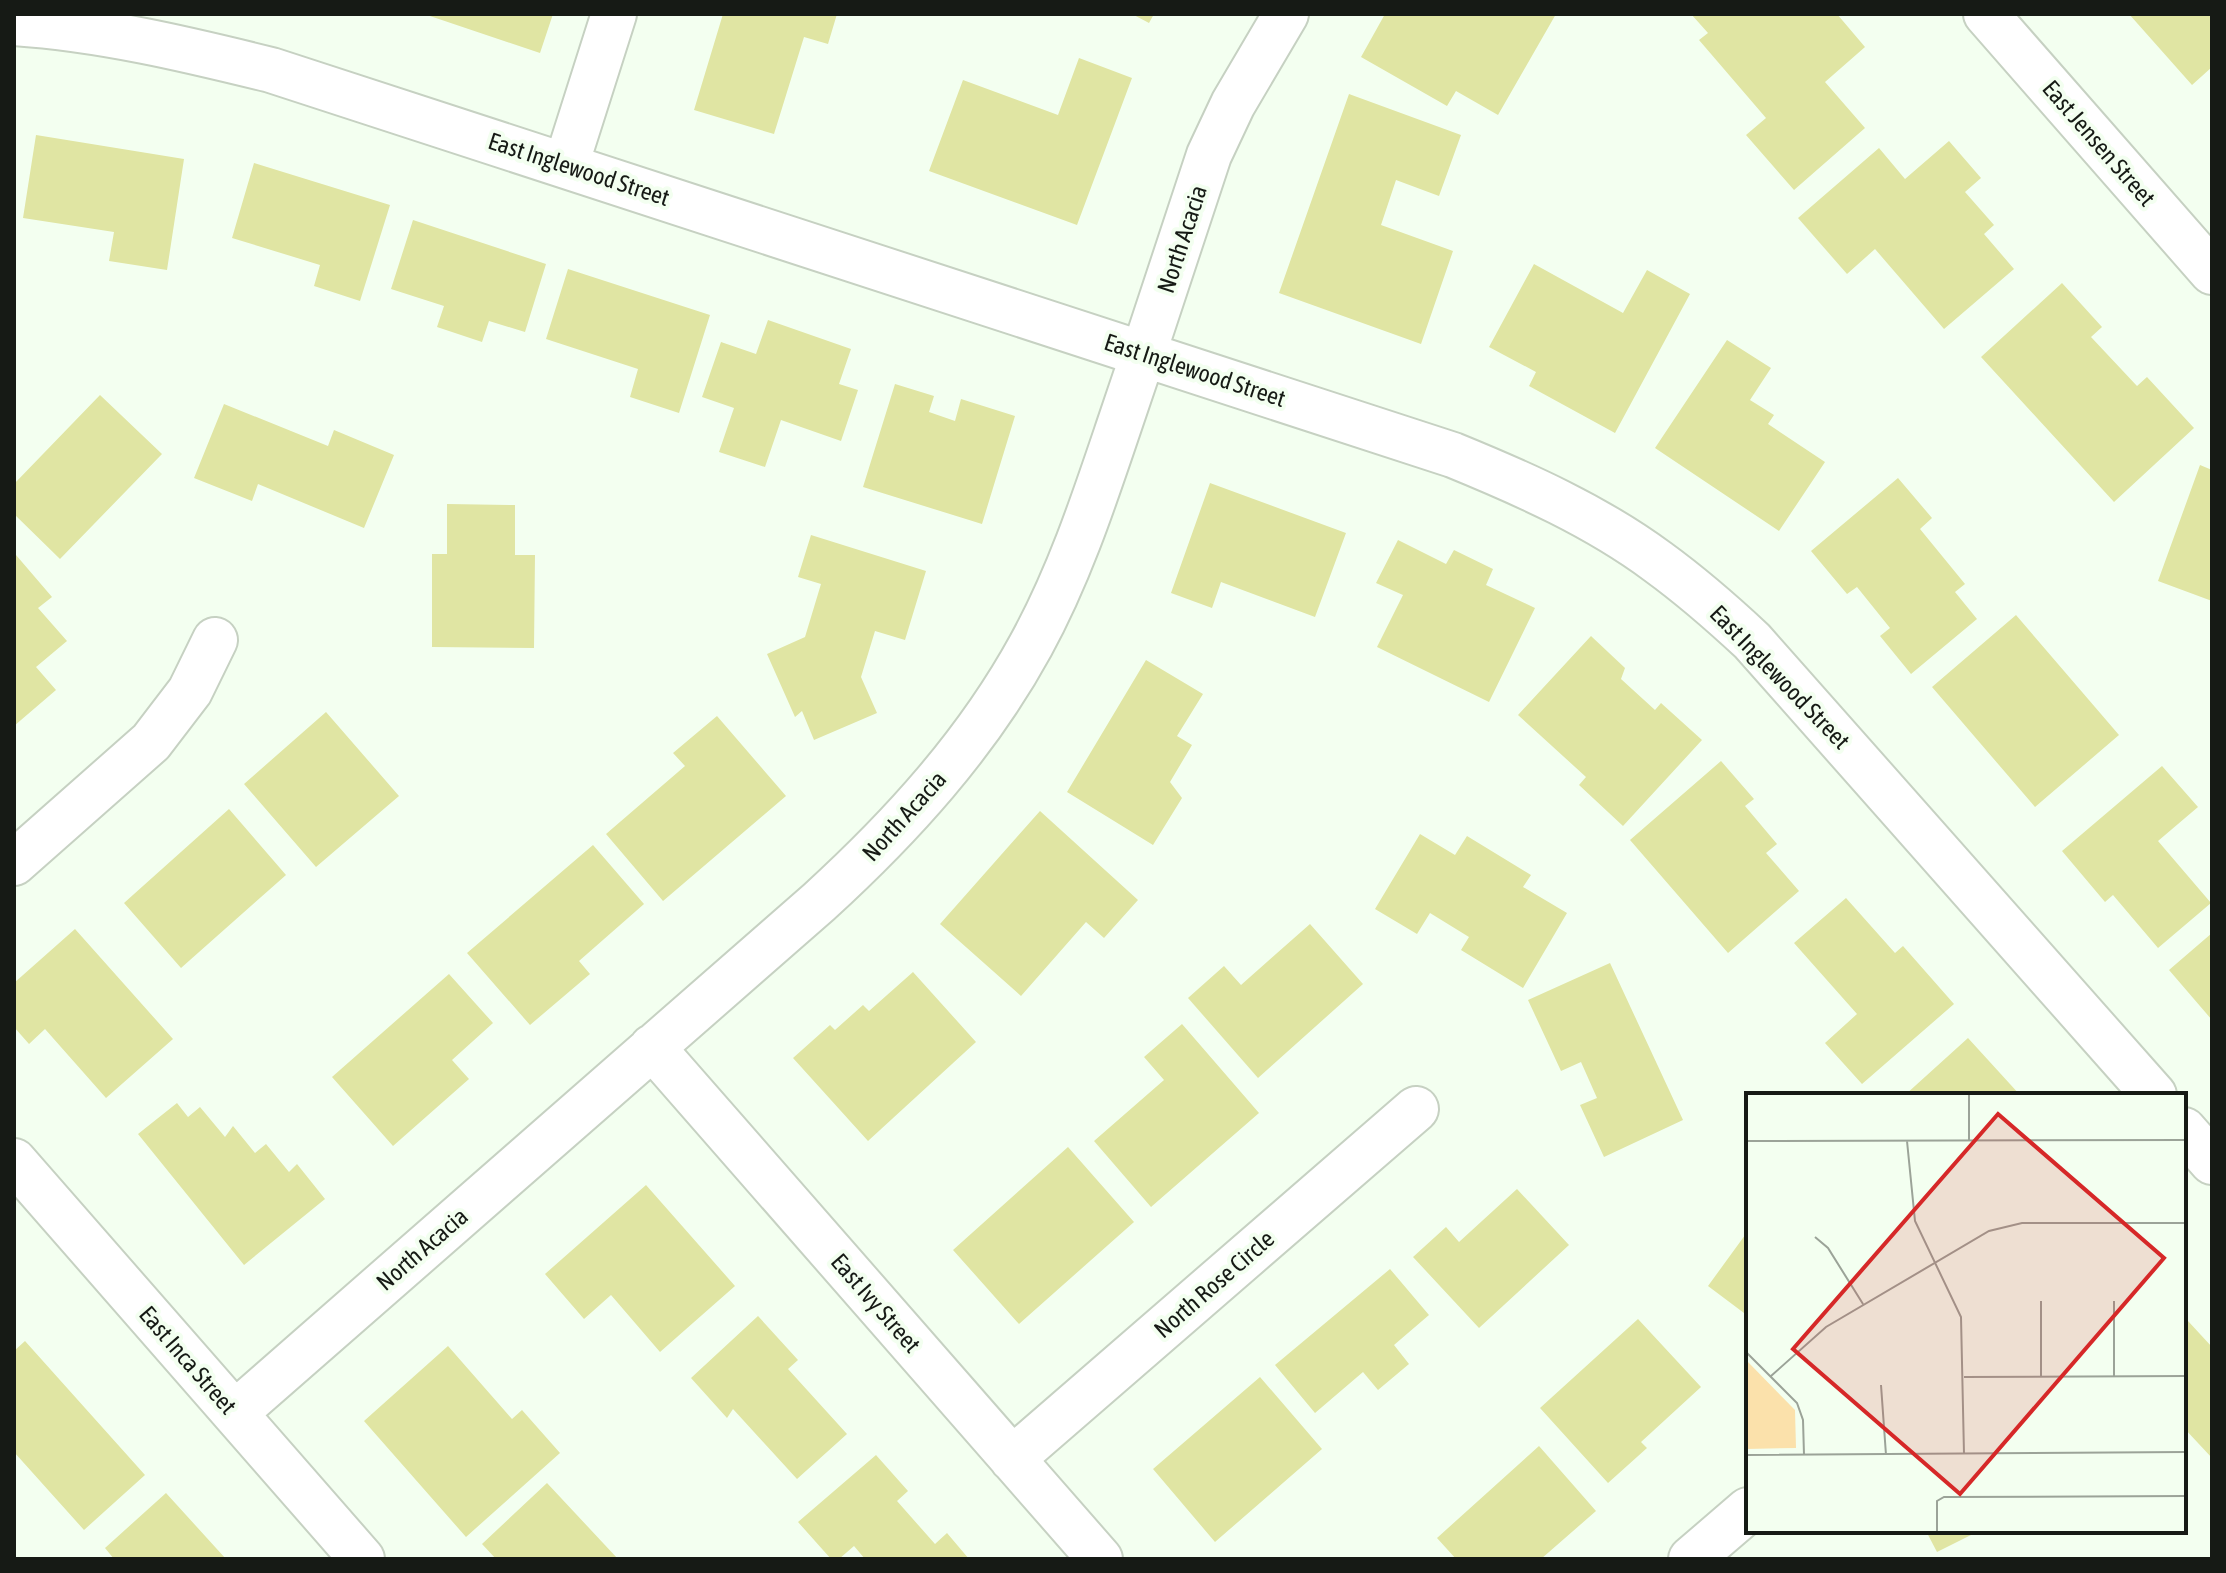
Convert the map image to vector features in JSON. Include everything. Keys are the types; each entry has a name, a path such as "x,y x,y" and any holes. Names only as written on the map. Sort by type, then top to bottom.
{"street":[{"path":"566,165 614,14"},
{"name":"North Acacia","path":"235,1413 869,857 959,755 1031,646 1062,583 1144,354 1209,155 1233,104 1286,14"},
{"name":"East Jensen Street","path":"1986,14 2212,272"},
{"name":"East Inglewood Street","path":"14,23 107,33 271,70 1453,455 1557,500 1657,561 1706,599 1752,641 2152,1093"},
{"path":"14,863 151,742 190,691 215,640"},
{"name":"East Ivy Street","path":"652,1047 1100,1559"},
{"name":"North Rose Circle","path":"1012,1459 1416,1109"},
{"path":"2186,1132 2212,1162"},
{"name":"East Inca Street","path":"14,1161 362,1559"},
{"path":"1691,1559 1746,1512"}],"building":[{"path":"424,14 553,14 540,53"},
{"path":"723,14 837,14 828,44 804,37 774,134 694,110"},
{"path":"1132,14 1154,14 1149,23"},
{"path":"1385,14 1556,14 1498,115 1456,91 1447,106 1361,57"},
{"path":"1691,14 1837,14 1865,47 1825,82 1865,128 1794,190 1746,135 1766,118 1699,40 1708,33"},
{"path":"2129,14 2212,14 2212,67 2192,85"},
{"path":"1079,58 1132,78 1077,225 929,171 963,80 1058,115"},
{"path":"1349,94 1461,135 1439,196 1396,180 1381,225 1453,251 1421,344 1279,293"},
{"path":"36,135 184,159 167,270 109,261 114,232 23,218"},
{"path":"1949,141 1981,178 1965,192 1994,225 1984,234 2014,269 1944,329 1875,249 1847,274 1798,218 1879,148 1905,179"},
{"path":"254,163 390,205 360,301 314,286 320,265 232,238"},
{"path":"413,220 546,264 525,332 489,321 482,342 437,327 444,306 391,289"},
{"path":"1534,264 1623,313 1647,270 1690,294 1615,433 1529,386 1536,372 1489,347"},
{"path":"568,269 710,315 679,413 630,397 638,369 546,339"},
{"path":"2062,283 2102,327 2091,337 2137,386 2147,377 2194,428 2114,502 1981,357"},
{"path":"768,320 851,349 839,384 858,390 841,441 781,420 765,467 719,452 734,408 702,397 721,342 756,354"},
{"path":"1727,340 1771,368 1750,400 1774,415 1768,424 1825,462 1779,531 1655,448"},
{"path":"895,384 934,396 929,412 955,421 961,399 1015,416 982,524 863,487"},
{"path":"100,395 162,454 60,559 14,514 14,484"},
{"path":"224,404 328,446 334,430 394,455 364,528 258,484 252,501 194,478"},
{"path":"2200,465 2212,470 2212,601 2158,581"},
{"path":"1898,478 1932,518 1920,529 1965,584 1955,592 1977,619 1911,674 1880,636 1890,628 1857,587 1847,594 1811,551"},
{"path":"1210,483 1346,533 1315,617 1221,582 1212,608 1171,593"},
{"path":"447,504 515,505 515,555 535,555 534,648 432,647 432,554 447,554"},
{"path":"811,535 926,571 905,640 875,631 861,677 877,713 814,740 802,711 795,717 767,654 805,637 821,584 798,577"},
{"path":"1398,540 1446,564 1454,550 1493,569 1486,585 1535,608 1489,702 1377,647 1403,595 1376,583"},
{"path":"16,555 52,597 38,608 67,641 36,667 56,690 14,726"},
{"path":"2016,615 2119,735 2035,807 1932,687"},
{"path":"1591,636 1625,668 1621,679 1655,710 1661,703 1702,740 1623,826 1579,785 1586,777 1518,715"},
{"path":"1146,660 1203,694 1177,736 1192,745 1170,782 1182,798 1153,845 1067,792"},
{"path":"326,712 399,796 316,867 244,784"},
{"path":"717,716 786,796 663,901 606,834 685,766 673,753"},
{"path":"1721,761 1754,799 1745,806 1777,844 1766,853 1799,891 1728,953 1630,840"},
{"path":"2162,766 2198,807 2158,841 2211,903 2158,948 2113,895 2105,902 2062,851"},
{"path":"229,809 286,875 181,968 124,903"},
{"path":"1040,811 1138,900 1104,938 1086,922 1021,996 940,924"},
{"path":"1420,834 1455,855 1467,836 1531,875 1523,887 1567,913 1523,988 1461,950 1469,937 1430,913 1417,934 1375,909"},
{"path":"593,845 644,904 579,961 590,974 530,1025 467,953"},
{"path":"1846,898 1895,953 1903,946 1954,1004 1862,1084 1825,1043 1857,1014 1794,943"},
{"path":"1310,924 1363,984 1258,1078 1188,998 1224,966 1241,985"},
{"path":"75,929 173,1039 106,1098 45,1029 29,1044 14,1027 14,983"},
{"path":"2212,933 2212,1020 2169,970"},
{"path":"1610,963 1683,1120 1604,1157 1580,1105 1597,1098 1581,1062 1561,1071 1528,1000"},
{"path":"913,972 976,1042 868,1141 793,1058 830,1025 835,1030 863,1005 869,1011"},
{"path":"449,974 493,1023 452,1060 469,1079 393,1146 332,1077"},
{"path":"1182,1024 1259,1113 1151,1207 1094,1141 1164,1080 1144,1057"},
{"path":"1968,1038 2018,1093 1907,1093"},
{"path":"177,1103 188,1117 200,1107 225,1137 233,1126 255,1153 266,1144 289,1172 297,1164 325,1199 244,1265 138,1134"},
{"path":"1068,1147 1134,1222 1019,1324 953,1250"},
{"path":"646,1185 735,1286 660,1352 611,1295 584,1319 545,1274"},
{"path":"1517,1189 1569,1245 1479,1328 1413,1257 1446,1227 1459,1242"},
{"path":"1746,1234 1746,1314 1708,1286"},
{"path":"1390,1269 1429,1315 1394,1345 1409,1364 1378,1390 1363,1372 1315,1413 1275,1365"},
{"path":"758,1316 798,1360 788,1369 847,1434 797,1479 733,1409 727,1418 691,1378"},
{"path":"1638,1319 1701,1387 1641,1442 1647,1448 1608,1483 1540,1408"},
{"path":"2188,1321 2212,1347 2212,1458 2186,1430"},
{"path":"25,1341 145,1475 84,1530 14,1452 14,1351"},
{"path":"448,1346 512,1419 522,1410 560,1453 466,1537 364,1421"},
{"path":"1260,1377 1322,1449 1215,1542 1153,1469"},
{"path":"1539,1446 1596,1511 1541,1559 1456,1559 1437,1538"},
{"path":"876,1455 908,1491 897,1501 935,1544 947,1533 969,1559 865,1559 854,1546 839,1559 831,1559 798,1522"},
{"path":"547,1483 618,1559 496,1559 482,1544"},
{"path":"166,1493 226,1559 114,1559 105,1548"},
{"path":"1927,1533 1975,1533 1937,1552"}]}
